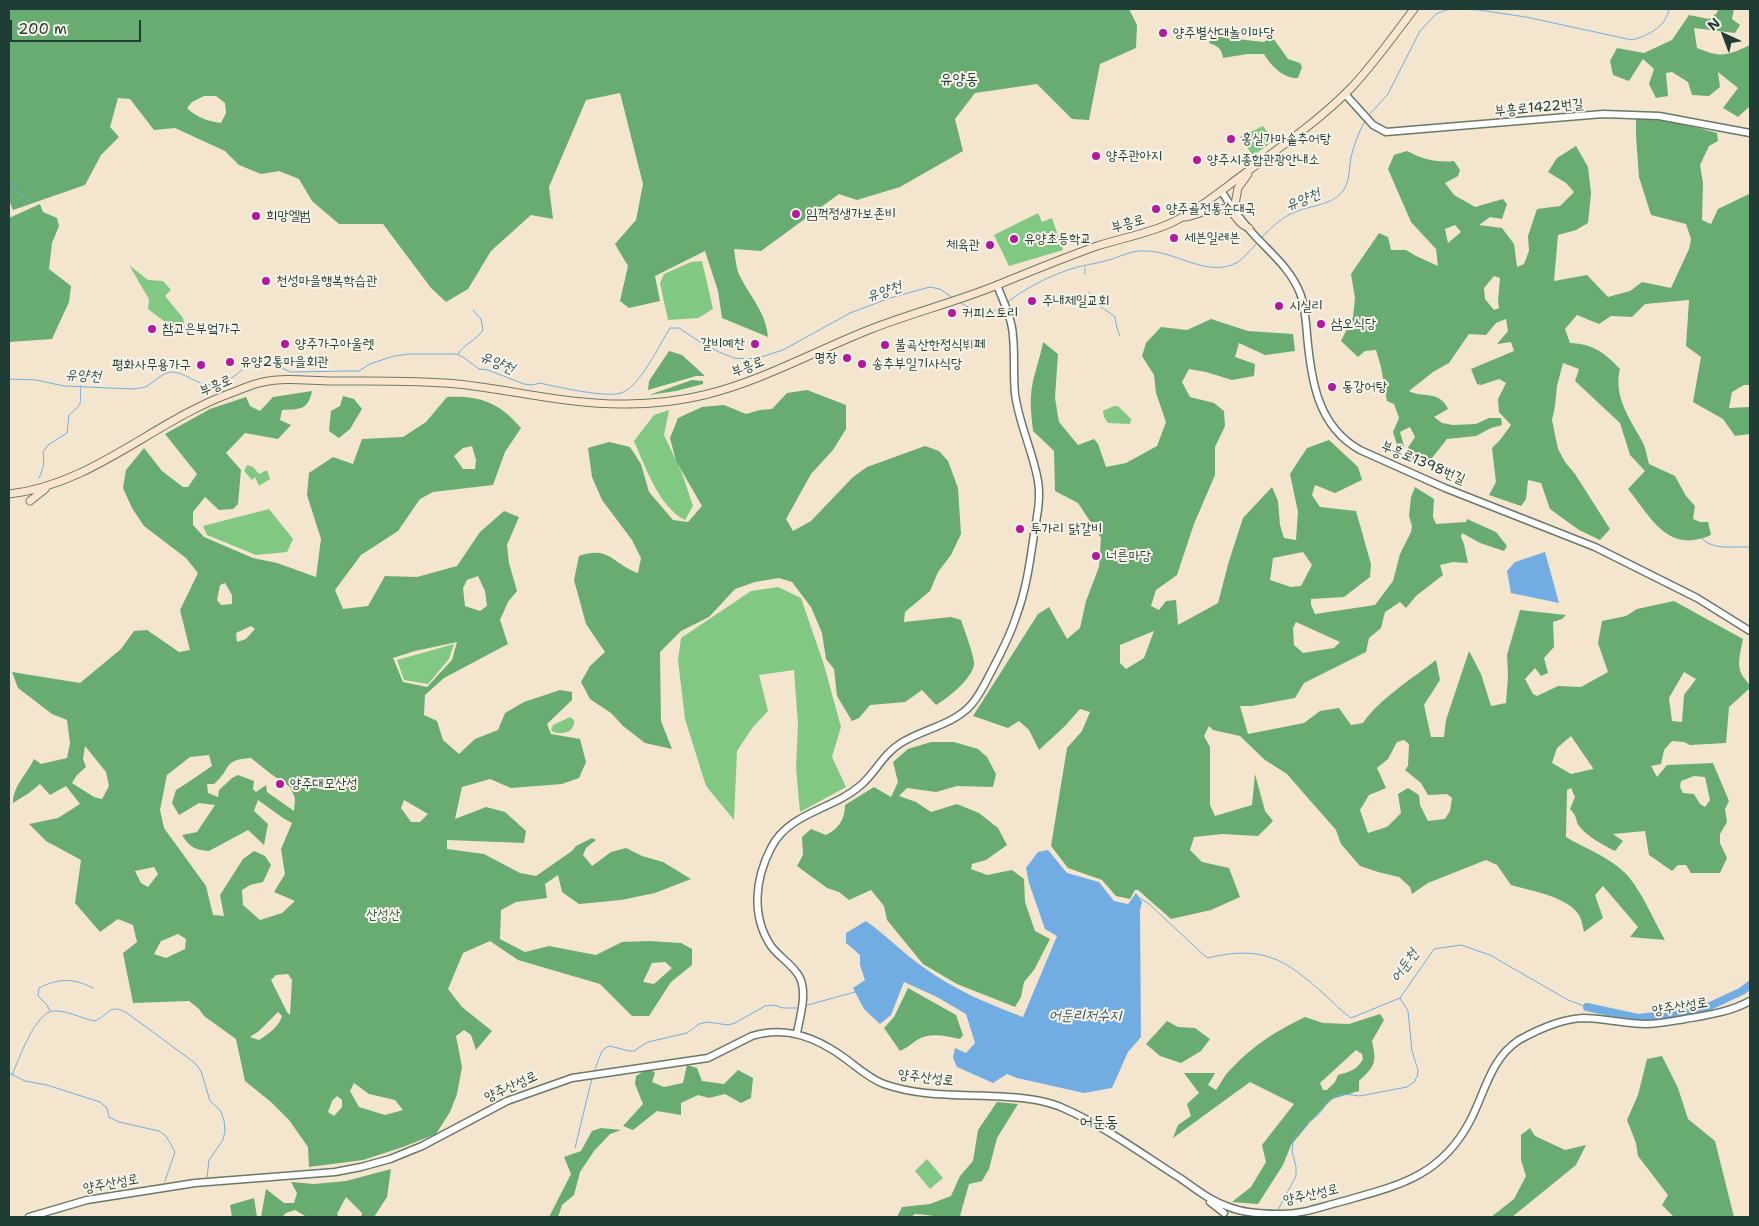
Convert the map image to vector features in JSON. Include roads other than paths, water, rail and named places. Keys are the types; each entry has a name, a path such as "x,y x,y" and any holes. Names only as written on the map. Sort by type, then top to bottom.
{"main road":[{"name":"부흥로","path":"9,494 48,486 80,473 144,438 172,420 204,404 248,386 264,382 290,380 399,380 463,385 561,400 621,404 676,400 711,393 755,378 867,330 997,285 1098,246 1125,237 1144,234 1181,218 1222,192 1345,94 1364,74 1414,9"},
{"path":"1234,210 1238,188 1256,165"},
{"path":"1181,218 1222,208 1231,212 1241,225 1249,228"},
{"path":"30,501 48,486"}],"street":[{"name":"부흥로1422번길","path":"1345,94 1374,125 1386,132 1603,114 1659,116 1750,132"},
{"name":"부흥로1398번길","path":"1222,192 1255,236 1289,272 1301,295 1312,379 1316,394 1334,429 1347,441 1360,450 1430,481 1595,547 1698,598 1750,631"},
{"path":"797,1033 802,1007 802,987 799,976 772,947 760,922 757,901 764,865 771,846 783,830 796,820 850,794 861,786 887,753 901,743 964,712 985,684 1001,653 1017,616 1025,587 1040,498 1038,480 1015,395 1013,334 997,285"},
{"name":"양주산성로","path":"29,1217 87,1200 195,1183 335,1172 361,1167 390,1159 422,1146 507,1101 551,1084 589,1075 708,1058 758,1034 770,1032 797,1033 822,1043 874,1079 893,1087 929,1093 1031,1098 1055,1104 1096,1126 1200,1192 1225,1212 1297,1213 1391,1188 1426,1171 1448,1153 1461,1136 1471,1119 1495,1065 1502,1055 1516,1042 1537,1032 1579,1019 1652,1024 1730,1010 1750,1001"},
{"path":"770,1032 792,1028 799,1022"},
{"path":"799,1022 804,1031 820,1039 822,1043"},
{"path":"1235,1217 1238,1212 1243,1211"}],"water":[{"path":"1545,552 1559,603 1511,593 1507,571 1515,562"},
{"name":"어둔리저수지","path":"1048,850 1067,873 1099,882 1114,901 1128,904 1136,893 1142,902 1140,910 1141,1037 1128,1052 1112,1088 1084,1093 1007,1074 993,1083 957,1067 953,1058 955,1048 966,1053 975,1043 966,1014 937,997 904,982 891,1015 880,1024 864,1009 853,988 865,980 860,965 860,955 846,943 846,933 866,921 934,975 984,1001 1023,1017 1057,936 1045,929 1029,883 1026,868 1038,852"}],"waterway":[{"name":"유양천","path":"1369,115 1388,94 1420,31 1436,14 1446,10 1479,10 1526,17 1632,40 1645,36 1656,29 1664,21 1669,9"},
{"name":"유양천","path":"1261,238 1290,214 1333,200 1343,191 1348,179 1351,157 1365,121"},
{"path":"9,182 19,194 29,201"},
{"name":"유양천","path":"1008,302 1029,288 1060,273 1132,252 1157,252 1192,263 1215,267 1227,266 1238,262 1257,243"},
{"path":"1085,267 1085,274"},
{"name":"유양천","path":"9,379 36,380 64,386 133,389 145,387 168,372 172,372 182,374 207,385 212,385 220,384 232,378 248,365 260,359 291,372 359,371 370,364 394,356 456,354 479,369 488,370 524,384 540,383 581,391 614,394 621,393 635,383 670,328 679,328 700,342 734,358 748,359 783,350 850,313 890,298 930,287 940,289 953,298"},
{"path":"1089,292 1097,304 1115,317 1120,336"},
{"name":"유양천","path":"958,301 975,310 986,312 998,310 1003,306"},
{"path":"458,354 483,330 481,319 473,310"},
{"path":"39,478 42,472 43,452 48,445 67,433 69,415 80,402 81,386"},
{"path":"1701,538 1712,545 1750,547"},
{"name":"어둔천","path":"1138,897 1148,903 1207,958 1243,953 1258,954 1272,958 1297,972 1351,1018 1400,998 1434,949 1461,945 1490,955 1568,1000 1587,1007"},
{"path":"50,1011 38,996 39,988 53,982 66,980 79,982 93,988"},
{"name":"어둔천","path":"1587,1007 1638,1018 1672,1014 1710,1006 1742,991 1750,985"},
{"path":"804,1006 855,992"},
{"path":"1277,1212 1296,1176 1292,1151 1293,1141 1298,1131 1319,1114 1327,1103 1336,1096 1344,1094 1360,1096 1407,1087 1417,1077 1418,1070 1412,1051 1408,1011 1400,998"},
{"path":"594,1072 601,1053 610,1046 634,1051 648,1042 687,1033 699,1024 707,1022 728,1025 735,1023 765,1006 774,1005 783,1008 798,1008"},
{"path":"12,1075 28,1038 46,1014 53,1011 64,1012 95,1021 113,1009 127,1013 195,1063 201,1071 210,1101 220,1110 224,1120 225,1131 223,1140 209,1160 207,1177"},
{"path":"9,1073 25,1081 47,1085 100,1102 107,1108 109,1117 119,1122 159,1131 166,1136 175,1152 165,1181"},
{"path":"575,1148 592,1078"}],"place":[{"name":"양주별산대놀이마당","path":"1163,33"},
{"name":"홍실가마솥추어탕","path":"1231,139"},
{"name":"양주관아지","path":"1096,156"},
{"name":"양주시종합관광안내소","path":"1197,160"},
{"name":"양주골전통순대국","path":"1156,209"},
{"name":"임꺽정생가보존비","path":"796,214"},
{"name":"희망엘범","path":"256,216"},
{"name":"세븐일레븐","path":"1174,238"},
{"name":"유양초등학교","path":"1014,239"},
{"name":"체육관","path":"990,245"},
{"name":"천성마을행복학습관","path":"266,281"},
{"name":"주내제일교회","path":"1032,301"},
{"name":"시실리","path":"1279,306"},
{"name":"커피스토리","path":"952,313"},
{"name":"삼오식당","path":"1321,324"},
{"name":"참고은부엌가구","path":"152,329"},
{"name":"양주가구아울렛","path":"285,344"},
{"name":"갈비예찬","path":"755,344"},
{"name":"불곡산한정식뷔페","path":"885,345"},
{"name":"명장","path":"847,358"},
{"name":"유양2통마을회관","path":"230,362"},
{"name":"송추부일기사식당","path":"862,364"},
{"name":"평화사무용가구","path":"201,365"},
{"name":"동강어탕","path":"1332,387"},
{"name":"투가리 닭갈비","path":"1020,529"},
{"name":"너른마당","path":"1096,556"},
{"name":"양주대모산성","path":"280,784"}],"district":[{"name":"유양동","path":"959,80"},
{"name":"어둔동","path":"1099,1123"}],"park label":[{"name":"산성산","path":"383,915"}]}
